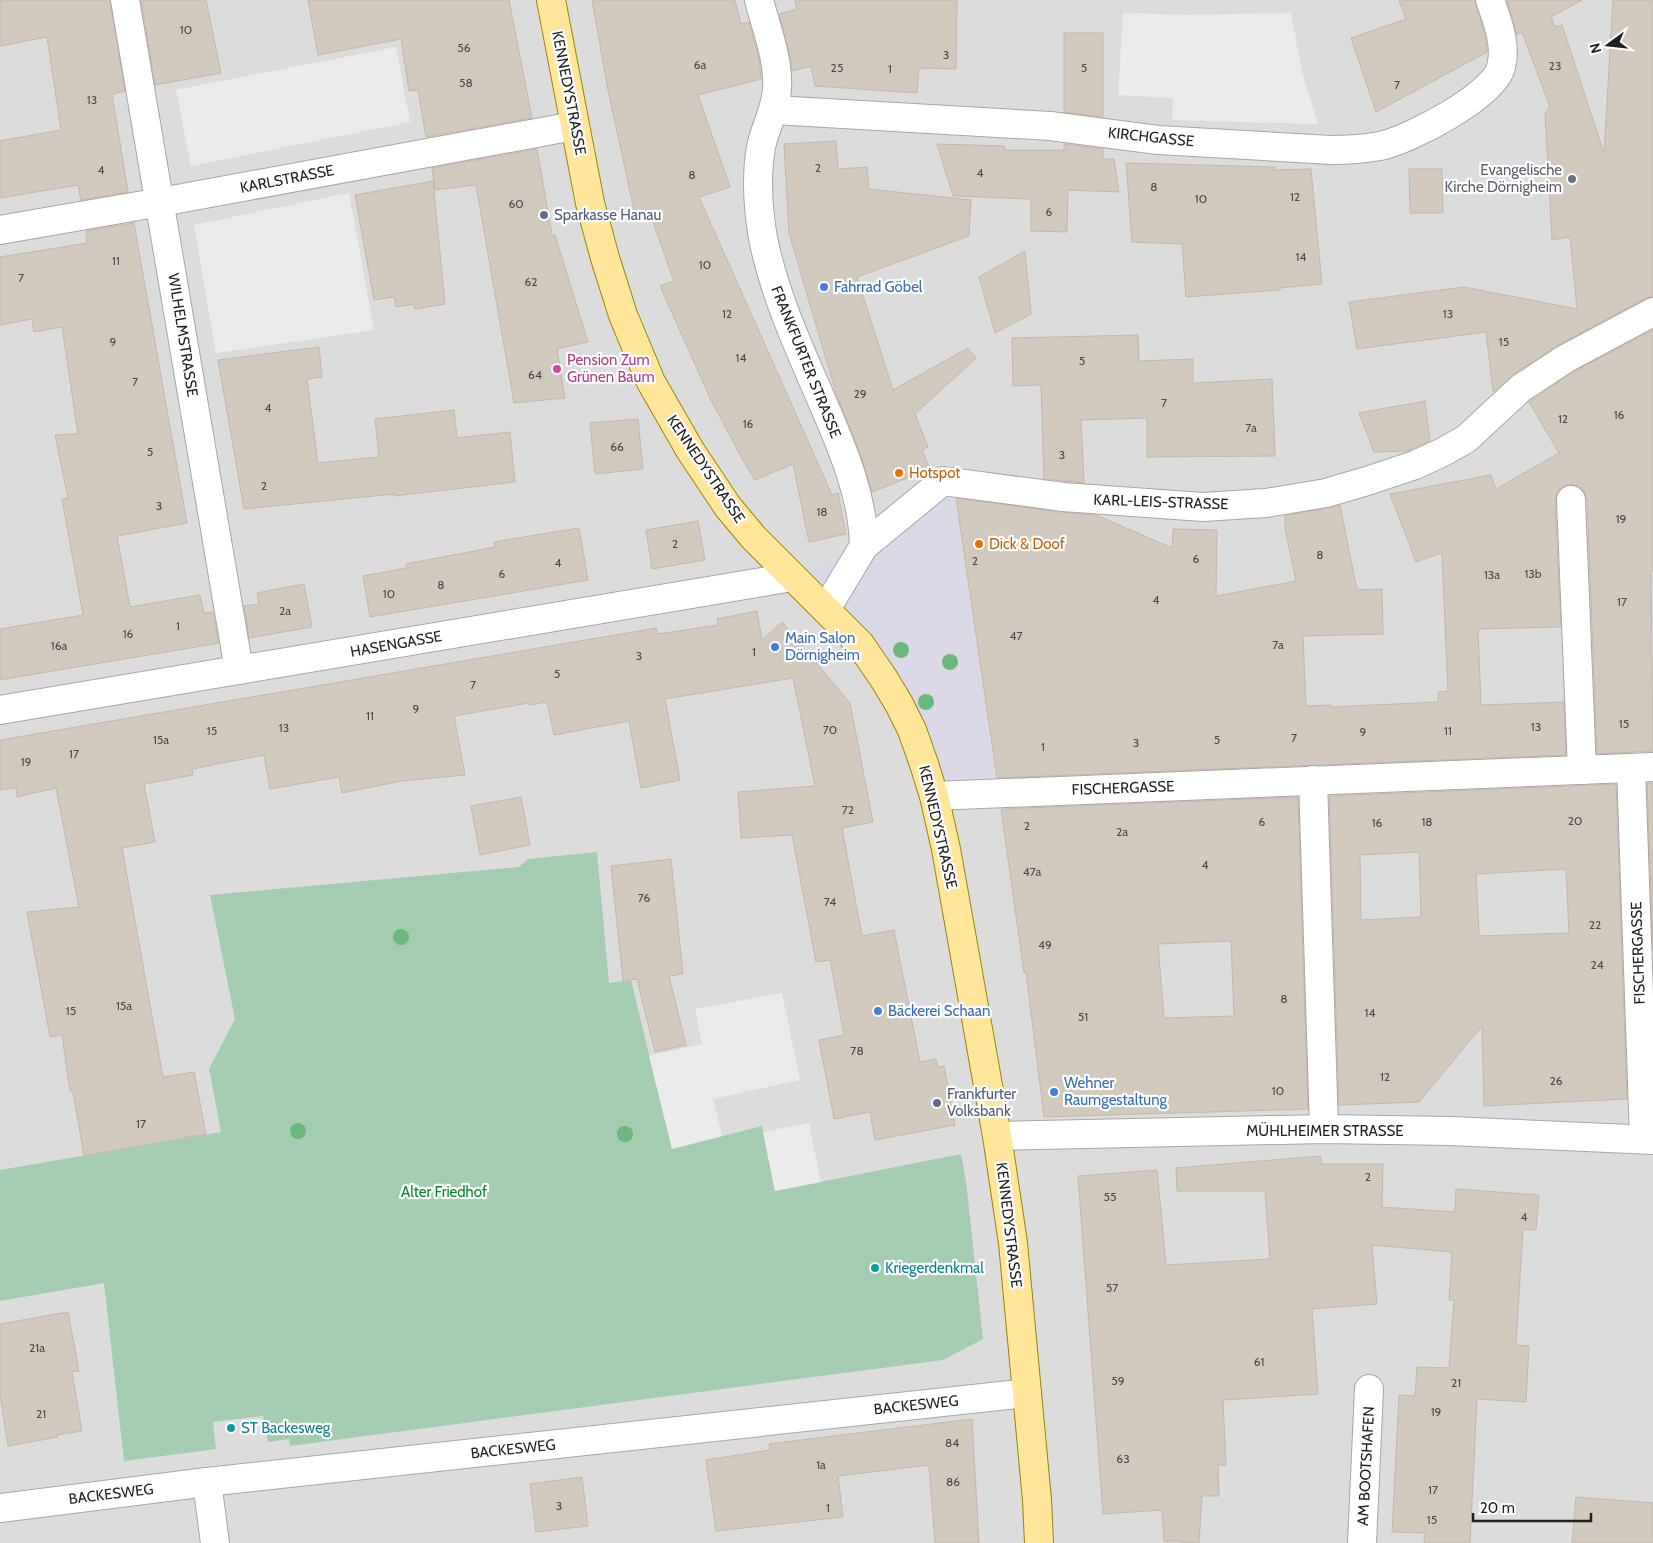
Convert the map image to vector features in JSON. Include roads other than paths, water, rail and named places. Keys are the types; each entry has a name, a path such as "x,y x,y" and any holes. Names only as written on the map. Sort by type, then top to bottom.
{"main road":[{"name":"KENNEDYSTRASSE","path":"551,0 590,203 623,315 651,382 690,450 728,507 792,577 826,608 860,644 884,679 912,730 934,796 949,868 997,1136 1013,1243 1037,1500 1039,1543"}],"street":[{"name":"WILHELMSTRASSE","path":"125,0 161,202 239,670"},
{"name":"FRANKFURTER STRASSE","path":"759,0 775,62 777,88 774,110 761,146 758,168 763,236 773,279 785,312 852,476 861,516 864,546"},
{"name":"KIRCHGASSE","path":"774,110 1050,126 1158,140 1354,150 1381,146 1406,138 1453,112 1497,78 1504,52 1490,0"},
{"name":"KARLSTRASSE","path":"0,230 574,126"},
{"name":"KARL-LEIS-STRASSE","path":"826,608 864,546 943,481 1063,497 1203,506 1266,503 1326,493 1368,481 1429,458 1466,439 1521,388 1565,359 1653,312"},
{"path":"1572,500 1582,770"},
{"name":"HASENGASSE","path":"0,710 792,577"},
{"name":"FISCHERGASSE","path":"934,796 1642,767 1649,1139"},
{"path":"1313,780 1324,1129"},
{"name":"MÜHLHEIMER STRASSE","path":"997,1136 1324,1129 1450,1131 1649,1139"},
{"name":"AM BOOTSHAFEN","path":"1362,1543 1369,1389"},
{"name":"BACKESWEG","path":"0,1508 207,1482 1027,1393"},
{"path":"207,1482 215,1543"}],"place":[{"name":"Evangelische Kirche Dörnigheim","path":"1572,179"},
{"name":"Sparkasse Hanau","path":"544,215"},
{"name":"Fahrrad Göbel","path":"824,287"},
{"name":"Pension Zum Grünen Baum","path":"557,369"},
{"name":"Hotspot","path":"899,473"},
{"name":"Dick & Doof","path":"979,544"},
{"name":"Main Salon Dörnigheim","path":"775,647"},
{"name":"Bäckerei Schaan","path":"878,1011"},
{"name":"Wehner Raumgestaltung","path":"1054,1092"},
{"name":"Frankfurter Volksbank","path":"937,1103"},
{"name":"Kriegerdenkmal","path":"875,1268"},
{"name":"ST Backesweg","path":"231,1428"}],"park label":[{"name":"Alter Friedhof","path":"444,1192"}]}
